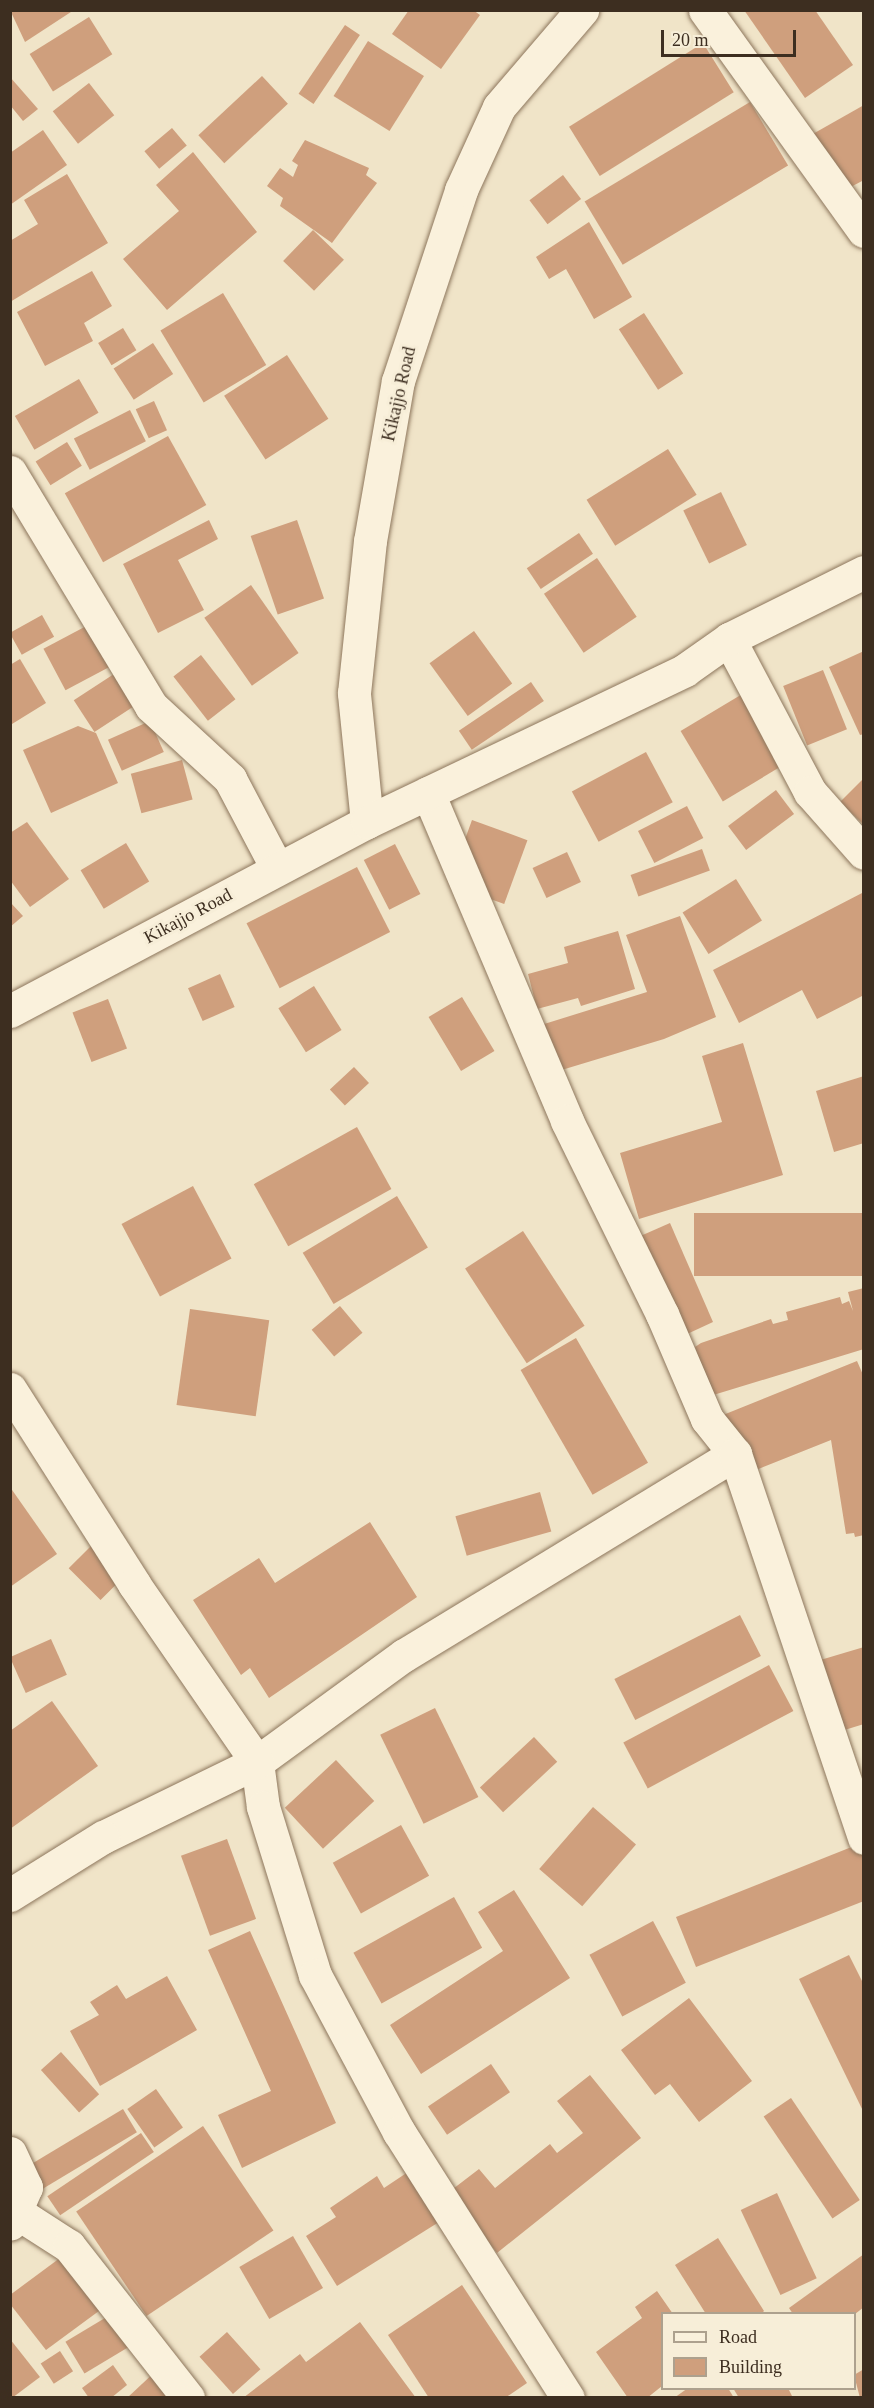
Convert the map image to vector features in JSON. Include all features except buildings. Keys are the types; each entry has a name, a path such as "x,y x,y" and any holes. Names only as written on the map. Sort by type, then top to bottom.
{"street":[{"name":"Kikajjo Road","path":"367,822 354,693 370,541 398,381 461,190 499,107 582,10"},
{"path":"705,10 864,231"},
{"path":"10,472 151,706 230,779 277,868"},
{"name":"Kikajjo Road","path":"10,1011 367,822 685,670 729,639 864,572"},
{"path":"729,639 810,792 864,853"},
{"path":"428,793 567,1121 662,1314 707,1419 735,1454 864,1838"},
{"path":"10,1389 134,1584 257,1762 262,1807 315,1976 399,2132 568,2397"},
{"path":"10,1895 103,1837 257,1762 404,1655 735,1454"},
{"path":"10,2153 26,2187 13,2218 69,2246 188,2397"}]}
